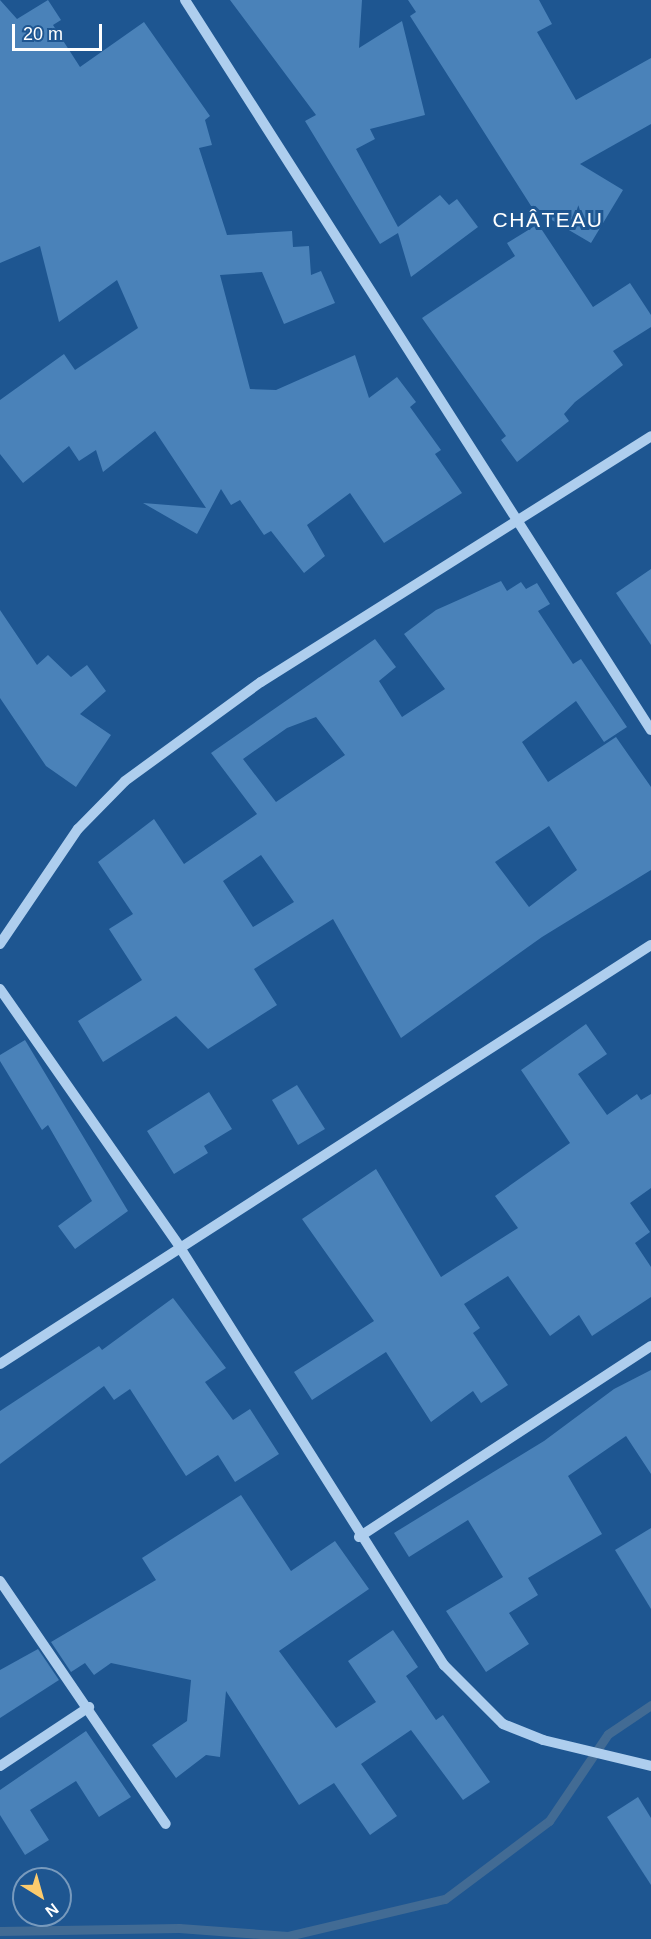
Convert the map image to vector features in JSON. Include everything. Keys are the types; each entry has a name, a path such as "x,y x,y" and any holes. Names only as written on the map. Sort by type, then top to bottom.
{"street":[{"path":"185,0 651,730"},
{"path":"0,944 78,829 125,781 261,682 651,436"},
{"path":"0,1364 178,1246 651,945"},
{"path":"0,989 178,1246 359,1537 444,1665 503,1724 543,1740 651,1766"},
{"path":"359,1537 651,1346"},
{"path":"0,1581 89,1707 166,1824"},
{"path":"0,1766 89,1707"}],"building":[{"path":"0,0 17,19 48,0 61,20 53,25 80,67 144,22 210,116 205,120 212,145 199,148 227,235 292,231 293,247 309,246 311,275 321,271 335,303 284,324 262,272 220,275 250,389 276,390 355,355 369,398 397,377 416,402 410,407 441,450 435,454 462,493 384,543 350,493 307,525 325,556 304,573 271,531 264,535 240,500 231,505 221,489 197,534 143,503 206,508 155,431 103,472 96,450 79,461 69,446 23,483 0,454 0,400 64,354 75,370 138,328 117,280 59,322 40,246 0,263"},
{"path":"230,0 362,0 359,48 402,21 425,115 370,129 375,139 356,149 398,227 440,195 449,205 457,199 478,227 411,277 398,233 380,244 305,121 316,115"},
{"path":"408,0 539,0 552,24 537,32 576,100 651,58 651,124 580,164 623,190 591,243 533,209 410,16 416,12"},
{"path":"538,224 593,307 630,283 651,315 651,327 613,351 623,365 575,402 564,414 569,421 517,462 501,440 506,436 422,318 515,256 507,243"},
{"path":"651,569 651,645 616,593"},
{"path":"501,581 507,591 521,582 526,589 537,583 550,604 538,611 573,664 581,659 627,727 604,742 576,701 522,742 548,782 616,737 651,787 651,870 542,937 401,1038 333,919 254,969 277,1005 208,1049 176,1016 103,1062 78,1021 142,980 109,929 133,914 98,862 154,819 184,864 257,814 211,753 375,639 396,667 379,681 402,717 445,689 404,634 436,610","holes":["316,717 345,755 276,802 243,759 287,728","549,826 577,870 529,907 495,862","261,855 294,902 253,927 223,881"]},
{"path":"0,610 37,665 48,655 71,677 87,665 106,691 80,714 111,735 76,787 46,766 0,698"},
{"path":"586,1024 607,1054 578,1074 607,1115 637,1094 641,1100 651,1094 651,1188 630,1203 650,1232 635,1243 651,1267 651,1297 592,1336 579,1315 550,1336 508,1276 464,1304 480,1328 473,1333 508,1385 481,1403 473,1391 431,1422 386,1352 312,1400 294,1372 374,1321 302,1219 376,1169 441,1277 518,1228 495,1196 570,1143 521,1070"},
{"path":"25,1040 128,1211 75,1249 58,1226 92,1201 48,1125 42,1130 0,1061 0,1055"},
{"path":"297,1085 325,1129 298,1145 272,1100"},
{"path":"209,1092 232,1129 204,1146 208,1153 174,1174 147,1131"},
{"path":"173,1298 226,1368 205,1382 233,1420 250,1409 279,1454 235,1482 218,1455 186,1476 130,1389 114,1400 104,1386 0,1464 0,1411 99,1346 102,1350"},
{"path":"651,1370 651,1474 626,1436 568,1476 602,1534 528,1578 538,1595 509,1613 529,1644 486,1672 446,1611 503,1577 468,1520 409,1557 394,1533 544,1441 614,1389"},
{"path":"241,1495 291,1571 335,1541 369,1589 279,1651 336,1728 376,1702 348,1661 393,1630 418,1667 406,1676 436,1720 443,1715 490,1782 463,1800 411,1730 361,1764 397,1816 370,1835 334,1783 299,1805 226,1691 220,1757 206,1755 176,1778 152,1745 187,1721 191,1680 111,1663 94,1675 85,1663 71,1672 51,1642 156,1580 142,1558"},
{"path":"651,1528 651,1609 615,1550"},
{"path":"38,1649 59,1680 0,1718 0,1670"},
{"path":"86,1731 131,1797 99,1817 76,1781 30,1810 49,1840 25,1855 0,1815 0,1790"},
{"path":"638,1797 651,1818 651,1885 607,1817"}],"waterway":[{"path":"0,1931 179,1928 288,1936 445,1899 549,1821 608,1734 651,1705"}],"district":[{"name":"CHÂTEAU","path":"548,220"}]}
